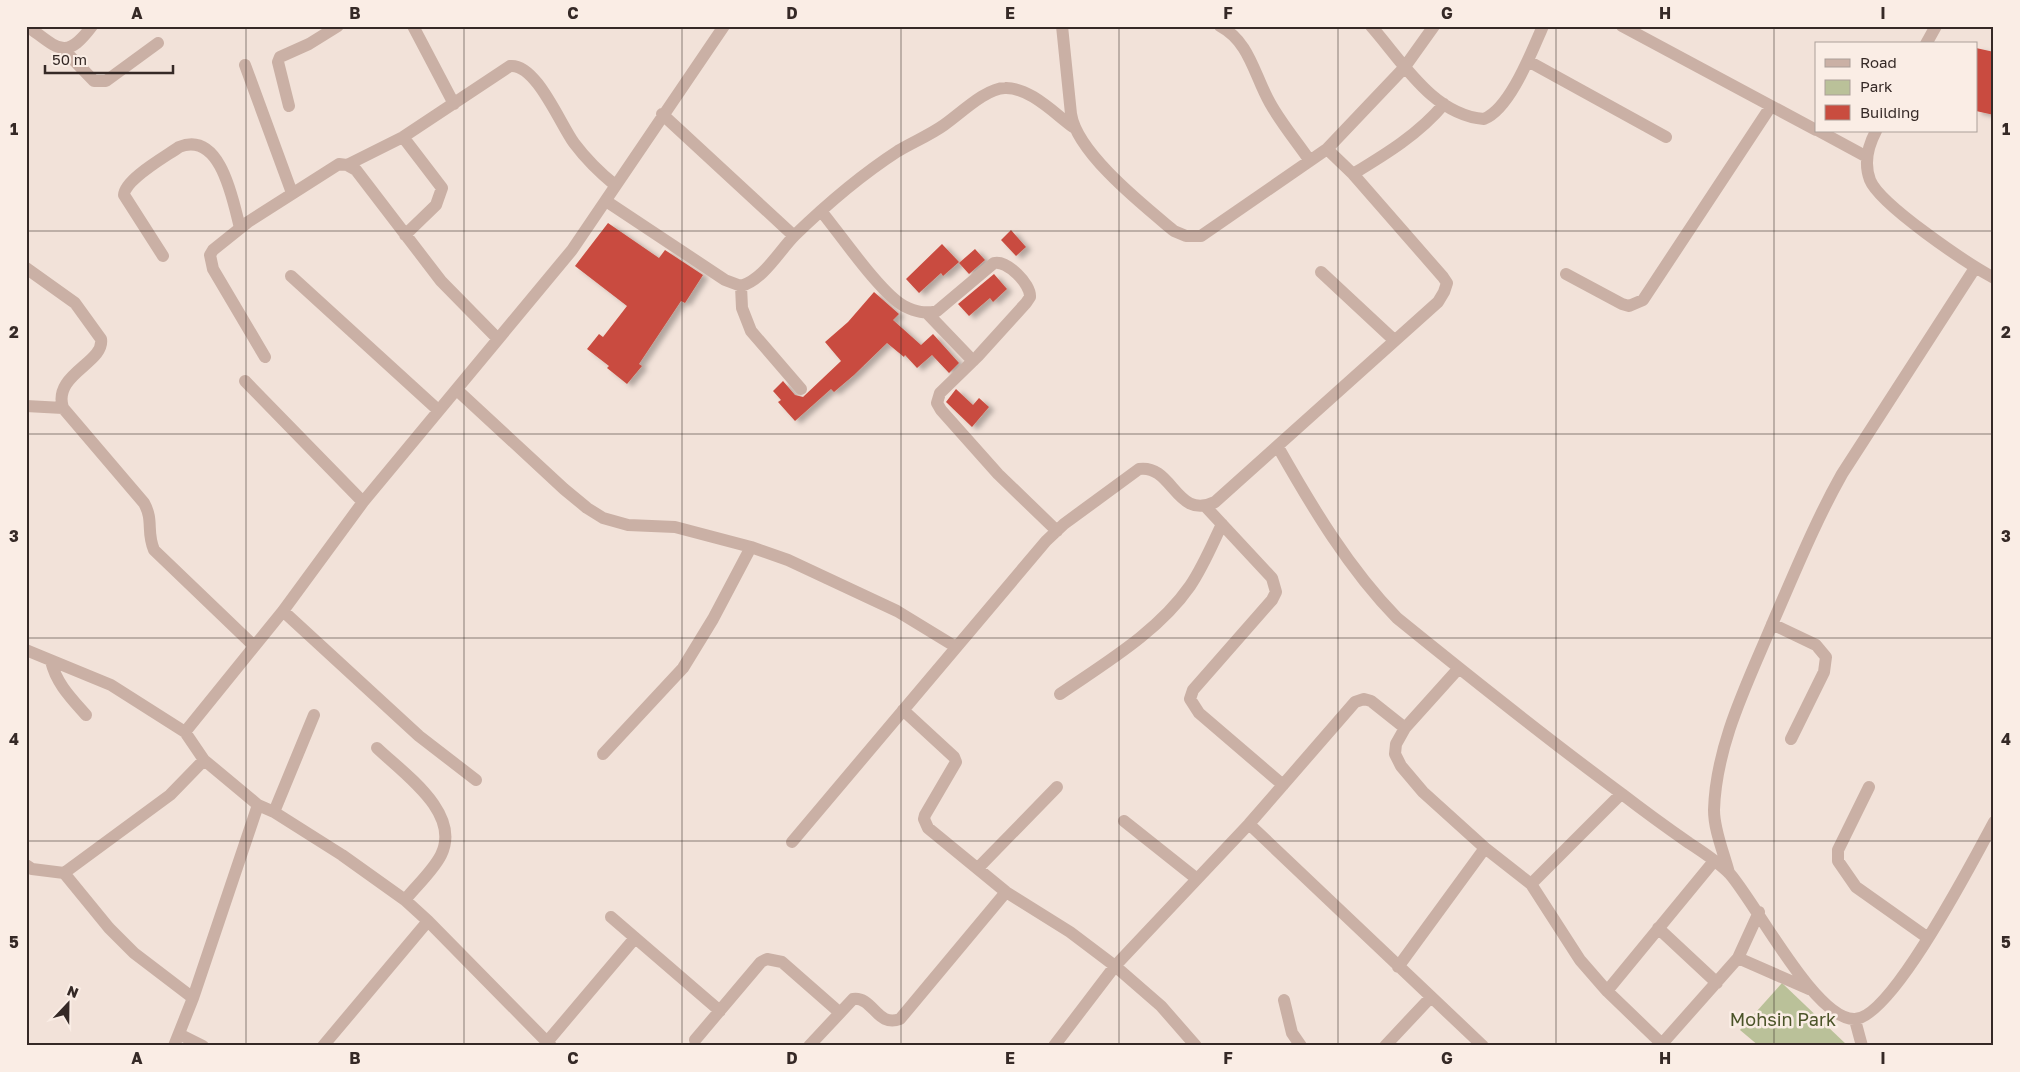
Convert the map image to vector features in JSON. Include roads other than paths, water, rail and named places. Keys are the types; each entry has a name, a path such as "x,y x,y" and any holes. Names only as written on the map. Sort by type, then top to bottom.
{"street":[{"path":"27,26 58,48 63,49 76,46 92,26"},
{"path":"289,106 278,62 280,57 308,44 338,26"},
{"path":"413,26 454,104"},
{"path":"185,732 283,611 363,502 438,410 457,390 497,338 572,250 662,114 724,26"},
{"path":"1062,26 1073,126"},
{"path":"1220,26 1231,33 1246,48 1270,104 1310,160"},
{"path":"1371,26 1404,68 1444,104 1476,118 1484,119 1499,110 1528,61 1543,26"},
{"path":"606,201 725,280 741,286 753,281 794,236 860,178 898,152 942,126 990,92 1002,88 1018,90 1073,126 1095,159 1161,220 1186,236 1201,236 1327,149 1404,68 1434,26"},
{"path":"1622,26 1815,130"},
{"path":"1927,42 1936,26"},
{"path":"63,49 94,81 100,82 106,81 158,43"},
{"path":"1528,61 1666,137"},
{"path":"245,65 292,193"},
{"path":"347,165 404,137 510,66 523,68 539,86 573,142 586,158 615,185"},
{"path":"1353,174 1407,139 1431,120 1444,104"},
{"path":"1566,274 1622,304 1630,306 1643,300 1771,106"},
{"path":"662,114 794,236"},
{"path":"1819,132 1867,157"},
{"path":"1876,132 1867,157 1871,182 1912,223 1976,268 1994,278"},
{"path":"404,137 442,188 440,200 405,235"},
{"path":"163,256 124,195 124,190 131,181 187,144 197,145 208,151 219,164 225,174 240,228"},
{"path":"792,842 1056,531 1140,469 1158,473 1188,504 1197,507 1215,502 1438,302 1444,292 1446,283 1430,261 1353,174 1327,149"},
{"path":"265,357 211,261 210,255 240,228 339,164 347,165 356,170 441,281 497,338"},
{"path":"821,211 888,293 902,305 914,311 927,313 938,310 994,263 1003,263 1029,288 1030,297 937,398 939,406 998,474 1056,531"},
{"path":"26,268 75,303 101,339 100,348 63,387 60,398 63,408 144,503 151,516 149,532 154,550 254,646"},
{"path":"1729,874 1714,812 1722,755 1749,675 1808,538 1842,474 1976,268"},
{"path":"1321,272 1394,340"},
{"path":"291,276 438,410"},
{"path":"741,286 742,308 751,331 801,389"},
{"path":"927,313 973,361"},
{"path":"245,381 363,502"},
{"path":"457,390 564,489 587,508 603,518 628,526 675,527 751,547 796,564 897,611 956,647"},
{"path":"26,406 63,408"},
{"path":"1278,447 1308,500 1379,600 1397,618 1459,668 1621,794 1714,861 1729,874 1759,912 1810,990 1842,1018 1855,1020 1869,1015 1881,1005 1928,938 1994,822"},
{"path":"1205,506 1272,578 1276,592 1272,600 1193,690 1190,699 1199,713 1283,785"},
{"path":"1060,694 1121,652 1151,628 1173,606 1189,586 1222,524"},
{"path":"603,754 683,668 713,619 751,547"},
{"path":"283,611 419,736 476,780"},
{"path":"1772,624 1816,645 1826,657 1824,672 1791,738"},
{"path":"26,650 111,685 185,732 204,760 258,805 274,812 342,854 405,900 549,1044 635,938"},
{"path":"51,661 54,675 60,685 86,715"},
{"path":"1459,668 1405,728 1396,744 1394,754 1401,766 1423,792 1485,848 1532,884 1566,940 1607,990 1661,1045 1738,958 1759,912"},
{"path":"1054,1046 1115,966 1249,824 1359,700 1371,701 1405,728"},
{"path":"903,710 954,757 956,762 925,814 925,823 1006,892 1070,932 1115,966 1161,1006 1190,1036 1196,1046"},
{"path":"274,812 314,715"},
{"path":"377,748 435,805 445,828 446,843 440,856 405,900"},
{"path":"26,865 32,869 64,873 170,796 204,760"},
{"path":"978,868 1056,787"},
{"path":"1869,787 1838,850 1838,862 1856,887 1928,938"},
{"path":"1532,884 1621,794"},
{"path":"203,1046 177,1040 194,998 258,805"},
{"path":"1124,821 1197,879"},
{"path":"1249,824 1398,967 1484,1046"},
{"path":"1398,967 1485,848"},
{"path":"1607,990 1714,861"},
{"path":"64,873 109,928 134,953 194,998"},
{"path":"809,1046 850,1000 858,998 865,1001 880,1017 888,1021 900,1019 1006,892"},
{"path":"611,917 720,1011"},
{"path":"323,1046 428,921"},
{"path":"1658,928 1717,983"},
{"path":"1738,958 1810,990"},
{"path":"696,1040 760,962 767,959 782,962 839,1012"},
{"path":"1385,1046 1431,997"},
{"path":"1284,1000 1292,1033 1301,1046"},
{"path":"1855,1020 1862,1046"}],"park label":[{"name":"Mohsin Park","path":"1783,1020"}]}
